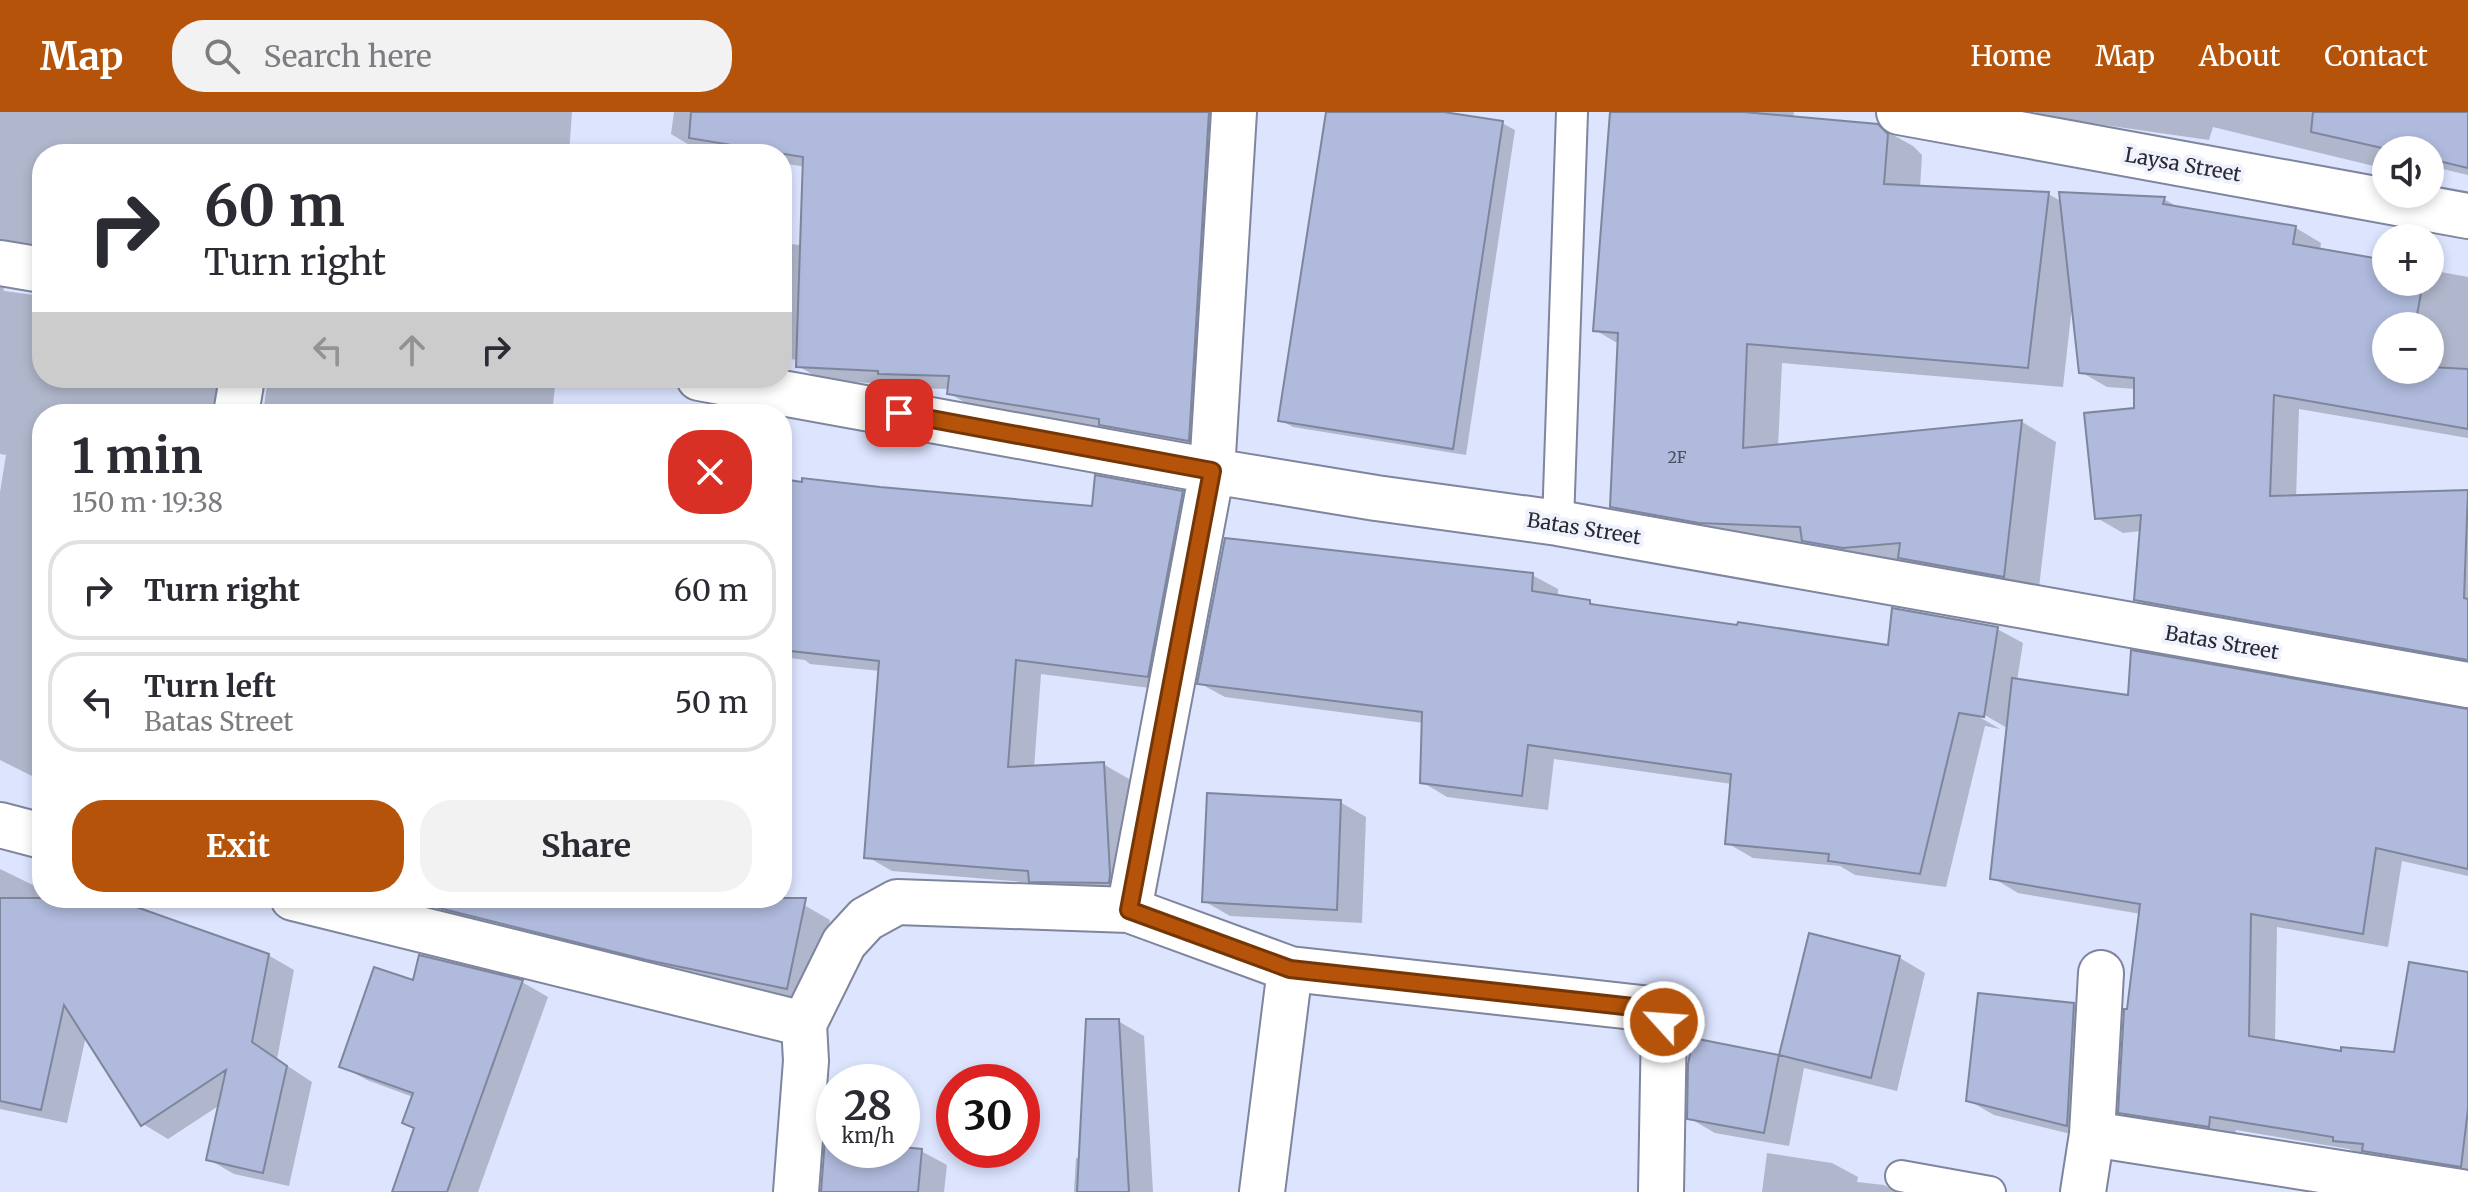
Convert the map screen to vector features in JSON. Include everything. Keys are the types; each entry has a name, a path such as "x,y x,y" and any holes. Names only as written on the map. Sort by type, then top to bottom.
{"street":[{"path":"1129,910 1212,471 1234,112"},
{"name":"Laysa Street","path":"1899,112 2468,216"},
{"path":"0,263 32,268"},
{"name":"Batas Street","path":"754,388 1212,471 1558,523 2468,685"},
{"path":"0,825 32,833"},
{"path":"796,1192 806,1061 804,1024 844,943 866,919 897,902 1129,910 1290,969 1651,1009 1662,1013 1661,1192"},
{"path":"334,908 804,1024"},
{"path":"1262,1192 1290,969"},
{"path":"2083,1192 2092,1134 2101,973"},
{"path":"2092,1134 2461,1192"}],"lane":[{"path":"1558,523 1572,112"},
{"path":"1901,1176 1990,1192"}],"building":[{"path":"691,112 1209,112 1189,441 1099,425 1099,419 947,394 949,376 796,367 803,157 792,155 792,144 725,144 689,138"},
{"path":"1326,112 1444,112 1503,121 1453,449 1278,421"},
{"path":"1610,112 1744,112 1878,124 1888,134 1884,184 2049,192 2028,368 1747,344 1743,448 2022,420 2004,577 1898,558 1900,543 1843,548 1802,541 1800,527 1699,523 1610,507 1618,333 1593,331"},
{"path":"2313,112 2468,112 2468,168 2444,162 2444,136 2372,136 2372,146 2311,132"},
{"path":"2059,192 2165,197 2163,204 2296,226 2293,244 2372,258 2372,296 2420,296 2418,312 2372,312 2372,384 2444,384 2444,368 2468,369 2468,429 2274,395 2270,496 2468,490 2464,598 2468,599 2468,660 2134,600 2141,515 2095,519 2084,413 2134,408 2134,378 2079,373"},
{"path":"1095,475 1183,491 1148,677 1016,660 1008,767 1104,762 1109,883 1029,882 1028,871 864,858 879,661 792,651 792,480 802,482 802,478 1092,506"},
{"path":"1225,538 1533,573 1532,591 1590,600 1590,604 1888,645 1892,608 1998,627 1984,717 1959,713 1920,874 1828,861 1829,854 1725,844 1731,774 1528,745 1522,796 1420,783 1422,712 1197,684"},
{"path":"2131,650 2468,709 2468,869 2376,848 2363,934 2251,914 2249,1036 2341,1051 2341,1047 2394,1052 2409,962 2468,972 2468,1109 2461,1167 2362,1151 2363,1144 2333,1141 2333,1137 2210,1117 2209,1127 2118,1113 2124,1009 2127,1009 2140,904 1990,879 2012,678 2128,695"},
{"path":"1207,793 1341,800 1337,910 1202,902"},
{"path":"0,898 32,898 32,908 139,908 269,954 252,1042 287,1066 263,1173 206,1160 226,1070 141,1126 64,1005 41,1110 0,1101"},
{"path":"792,898 806,898 787,989 647,960 439,908 792,908"},
{"path":"1809,933 1900,956 1871,1078 1779,1055"},
{"path":"419,955 523,980 447,1192 392,1192 414,1128 402,1123 413,1093 339,1067 374,967 413,980"},
{"path":"1978,993 2074,1003 2067,1126 1966,1101"},
{"path":"1086,1019 1119,1019 1129,1192 1077,1192"},
{"path":"1693,1038 1779,1055 1764,1133 1687,1119 1688,1064"},
{"path":"922,1149 918,1192 821,1192 823,1168 920,1168"}],"route":[{"path":"899,413 1212,471 1129,910 1290,969 1651,1009 1662,1013 1664,1022"}]}
